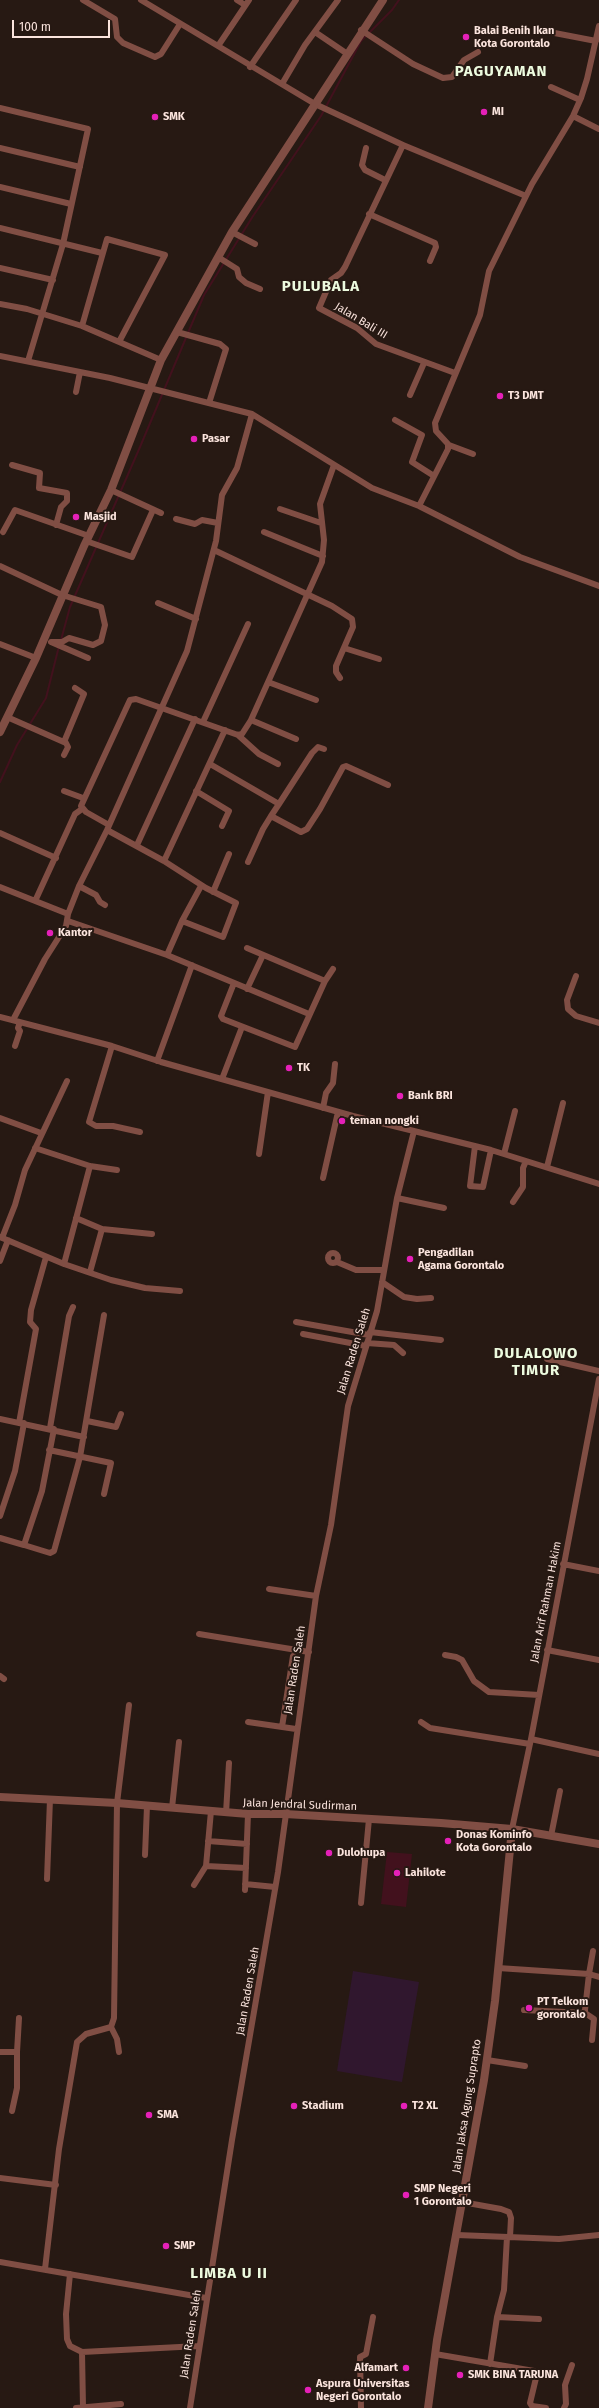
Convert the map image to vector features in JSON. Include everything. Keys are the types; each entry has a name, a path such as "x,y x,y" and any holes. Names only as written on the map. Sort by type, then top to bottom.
{"street":[{"path":"83,0 115,19 117,37 123,43 155,57 161,54 180,24"},
{"path":"141,0 250,67 318,105 403,145 526,196"},
{"path":"218,46 247,3 237,0"},
{"path":"250,67 296,0"},
{"path":"284,85 315,32 338,0"},
{"path":"55,643 66,596 92,542 113,491 153,388 162,360 234,233 318,105 346,53 363,31 382,0"},
{"path":"473,454 449,445 436,431 435,423 480,314 489,271 526,196 560,133 572,116 580,100 587,79 599,26"},
{"path":"539,30 596,41"},
{"path":"363,31 413,64 443,78 452,77 464,60 478,52"},
{"path":"315,32 346,53"},
{"path":"551,87 580,100"},
{"path":"0,108 88,129 63,244 28,361"},
{"path":"572,116 599,129"},
{"name":"Jalan Bali III","path":"403,145 385,180 345,267 341,273 331,280 319,308 357,328 376,344 424,363 455,373"},
{"path":"0,148 80,167"},
{"path":"366,148 362,165 365,170 385,180"},
{"path":"0,187 71,204"},
{"path":"369,214 435,243 436,247 430,261"},
{"path":"0,228 102,253"},
{"path":"234,233 255,244"},
{"path":"82,326 102,253 108,239 165,255 120,340"},
{"path":"220,258 237,269 241,279 260,289"},
{"path":"0,268 53,280"},
{"path":"0,304 42,314 82,326 120,340 162,360"},
{"path":"178,333 188,337 220,344 226,348 211,398"},
{"path":"0,356 110,378 165,391 211,398 252,414 372,488 419,506 520,557 599,586"},
{"path":"410,395 424,363"},
{"path":"76,392 80,372"},
{"path":"13,1020 68,921 68,914 79,886 108,827 187,651 214,550 222,495 237,468 252,414"},
{"path":"395,420 422,435 412,462 434,476"},
{"path":"419,506 449,445"},
{"path":"12,465 40,473 39,488 67,493 67,501 61,507 56,524"},
{"path":"238,735 242,734 251,720 307,594 317,576 323,556 320,499 334,465"},
{"path":"113,491 161,513"},
{"path":"280,509 321,523"},
{"path":"3,532 15,510 56,524 92,542 132,557 153,510"},
{"path":"176,519 195,524 202,520 218,523"},
{"path":"264,532 323,556"},
{"path":"214,550 332,606 352,619 353,627 336,668 340,678"},
{"path":"0,566 66,596 101,607 104,633 101,641 93,645 69,638 55,643 36,658 1,728"},
{"path":"158,603 196,619"},
{"path":"203,722 248,624"},
{"path":"55,643 88,658"},
{"path":"2,645 36,658"},
{"path":"344,648 379,659"},
{"path":"268,682 316,700"},
{"path":"64,742 84,694 75,688"},
{"path":"36,899 75,814 82,809 83,798 129,701 136,699 238,735 259,754 278,764"},
{"path":"7,717 64,742 68,747 64,755"},
{"path":"137,845 195,719"},
{"path":"251,720 296,739"},
{"path":"164,861 225,730"},
{"path":"248,862 263,829 312,752 318,747 324,750"},
{"path":"210,764 279,804"},
{"path":"271,816 298,832 304,832 320,809 345,766 388,785"},
{"path":"64,791 83,798"},
{"path":"196,791 229,811 222,826"},
{"path":"82,809 202,886 236,903 223,937 182,921"},
{"path":"0,833 56,858"},
{"path":"213,892 229,854"},
{"path":"79,886 96,895 100,902 105,905"},
{"path":"167,955 182,921 202,886"},
{"path":"0,887 36,899 68,914"},
{"path":"68,921 167,955 309,1014"},
{"path":"247,948 325,981"},
{"path":"247,989 263,955"},
{"path":"157,1061 192,965"},
{"path":"234,983 221,1016 223,1019 295,1047 325,981 333,969"},
{"path":"576,976 567,1000 568,1009 576,1016 599,1023"},
{"path":"0,1017 112,1046 157,1061 323,1108 491,1150 599,1184"},
{"path":"15,1046 20,1031 18,1028 20,1022"},
{"path":"222,1079 242,1027"},
{"path":"112,1046 89,1122 96,1126 110,1125 140,1132"},
{"path":"323,1108 326,1093 332,1086 335,1064"},
{"path":"0,1261 3,1238 35,1148 66,1081"},
{"path":"259,1154 268,1092"},
{"path":"547,1167 563,1103"},
{"path":"504,1154 515,1111"},
{"path":"323,1178 338,1112"},
{"path":"0,1118 41,1133"},
{"name":"Jalan Raden Saleh","path":"190,2408 206,2298 275,1888 296,1729 316,1596 332,1518 348,1406 369,1333 377,1311 397,1198 414,1131"},
{"path":"475,1146 470,1186 483,1187 491,1150"},
{"path":"35,1148 90,1166 116,1170"},
{"path":"513,1202 522,1187 523,1168 526,1160"},
{"path":"64,1264 90,1166"},
{"path":"397,1198 444,1208"},
{"path":"76,1218 102,1229 152,1234"},
{"path":"90,1272 102,1229"},
{"path":"3,1238 46,1257 90,1272 145,1288 180,1291"},
{"path":"0,1516 15,1471 36,1329 30,1322 31,1310 46,1257"},
{"path":"336,1262 356,1270 384,1270"},
{"path":"382,1282 404,1297 417,1299 431,1298"},
{"path":"24,1545 42,1491 69,1316 73,1307"},
{"path":"0,1538 50,1553 54,1551 80,1457 104,1315"},
{"path":"296,1322 369,1333 441,1340"},
{"path":"303,1334 367,1344 394,1345 403,1353"},
{"path":"547,1360 599,1371"},
{"name":"Jalan Arif Rahman Hakim","path":"512,1829 531,1741 563,1564 580,1485 599,1379"},
{"path":"87,1421 116,1427 121,1414"},
{"path":"592,1414 599,1416"},
{"path":"0,1420 52,1429 84,1437"},
{"path":"49,1450 111,1463 104,1494"},
{"path":"563,1564 599,1571"},
{"path":"269,1589 316,1596"},
{"path":"199,1634 308,1652"},
{"path":"547,1650 599,1660"},
{"path":"445,1655 462,1660 474,1681 489,1692 539,1695"},
{"path":"282,1727 293,1656"},
{"path":"119,2052 118,2039 111,2027 114,2018 118,1803 130,1705"},
{"path":"248,1722 296,1729"},
{"path":"421,1722 430,1728 531,1741 599,1754"},
{"path":"172,1808 180,1742"},
{"path":"226,1813 229,1763"},
{"path":"551,1836 560,1791"},
{"name":"Jalan Jendral Sudirman","path":"0,1796 118,1803 226,1813 285,1814 512,1829 599,1844"},
{"path":"47,1879 50,1800"},
{"path":"145,1855 147,1806"},
{"path":"194,1885 206,1866 211,1811"},
{"path":"248,1814 245,1887 275,1888"},
{"path":"361,1903 369,1819"},
{"name":"Jalan Jaksa Agung Suprapto","path":"428,2408 435,2354 487,2060 512,1829"},
{"path":"208,1841 247,1844"},
{"path":"206,1866 246,1868"},
{"path":"585,2013 589,1974 594,1951"},
{"path":"498,1968 589,1974 599,1977"},
{"path":"524,2010 585,2013 596,2017 592,2040"},
{"path":"12,2111 17,2088 19,2018"},
{"path":"45,2269 59,2149 77,2042 86,2034 111,2027"},
{"path":"0,2052 17,2052"},
{"path":"487,2060 525,2066"},
{"path":"0,2178 56,2185"},
{"path":"462,2202 501,2209 509,2212 511,2218 504,2290 497,2317 490,2364"},
{"path":"457,2235 559,2239 599,2235"},
{"path":"0,2262 206,2298"},
{"path":"70,2274 66,2314 67,2339 70,2346 82,2352 199,2346"},
{"path":"361,2408 360,2357 366,2354 373,2317"},
{"path":"497,2317 539,2319"},
{"path":"82,2352 79,2408 121,2404"},
{"path":"435,2354 478,2359 490,2364 534,2371 536,2378 530,2403 532,2406 546,2408"},
{"path":"564,2408 566,2404 565,2385 572,2365"}],"shaded area":[{"name":"Lahilote","path":"387,1852 412,1854 406,1907 381,1904"},
{"path":"353,1971 419,1982 402,2082 337,2071"}],"waterway":[{"path":"61,640 70,607 204,295 253,216 321,116 361,41 392,10 399,0"},
{"path":"0,782 17,745 46,698 59,646"}],"place":[{"name":"Balai Benih Ikan Kota Gorontalo","path":"466,37"},
{"name":"MI","path":"484,112"},
{"name":"SMK","path":"155,117"},
{"name":"T3 DMT","path":"500,396"},
{"name":"Pasar","path":"194,439"},
{"name":"Masjid","path":"76,517"},
{"name":"Kantor","path":"50,933"},
{"name":"TK","path":"289,1068"},
{"name":"Bank BRI","path":"400,1096"},
{"name":"teman nongki","path":"342,1121"},
{"name":"Pengadilan Agama Gorontalo","path":"410,1259"},
{"name":"Donas Kominfo Kota Gorontalo","path":"448,1841"},
{"name":"Dulohupa","path":"329,1853"},
{"name":"Lahilote","path":"397,1873"},
{"name":"PT Telkom gorontalo","path":"529,2008"},
{"name":"Stadium","path":"294,2106"},
{"name":"T2 XL","path":"404,2106"},
{"name":"SMA","path":"149,2115"},
{"name":"SMP Negeri 1 Gorontalo","path":"406,2195"},
{"name":"SMP","path":"166,2246"},
{"name":"Alfamart","path":"406,2368"},
{"name":"SMK BINA TARUNA","path":"460,2375"},
{"name":"Aspura Universitas Negeri Gorontalo","path":"308,2390"}],"district":[{"name":"PAGUYAMAN","path":"501,72"},
{"name":"PULUBALA","path":"321,287"},
{"name":"DULALOWO TIMUR","path":"536,1362"},
{"name":"LIMBA U II","path":"229,2274"}]}
